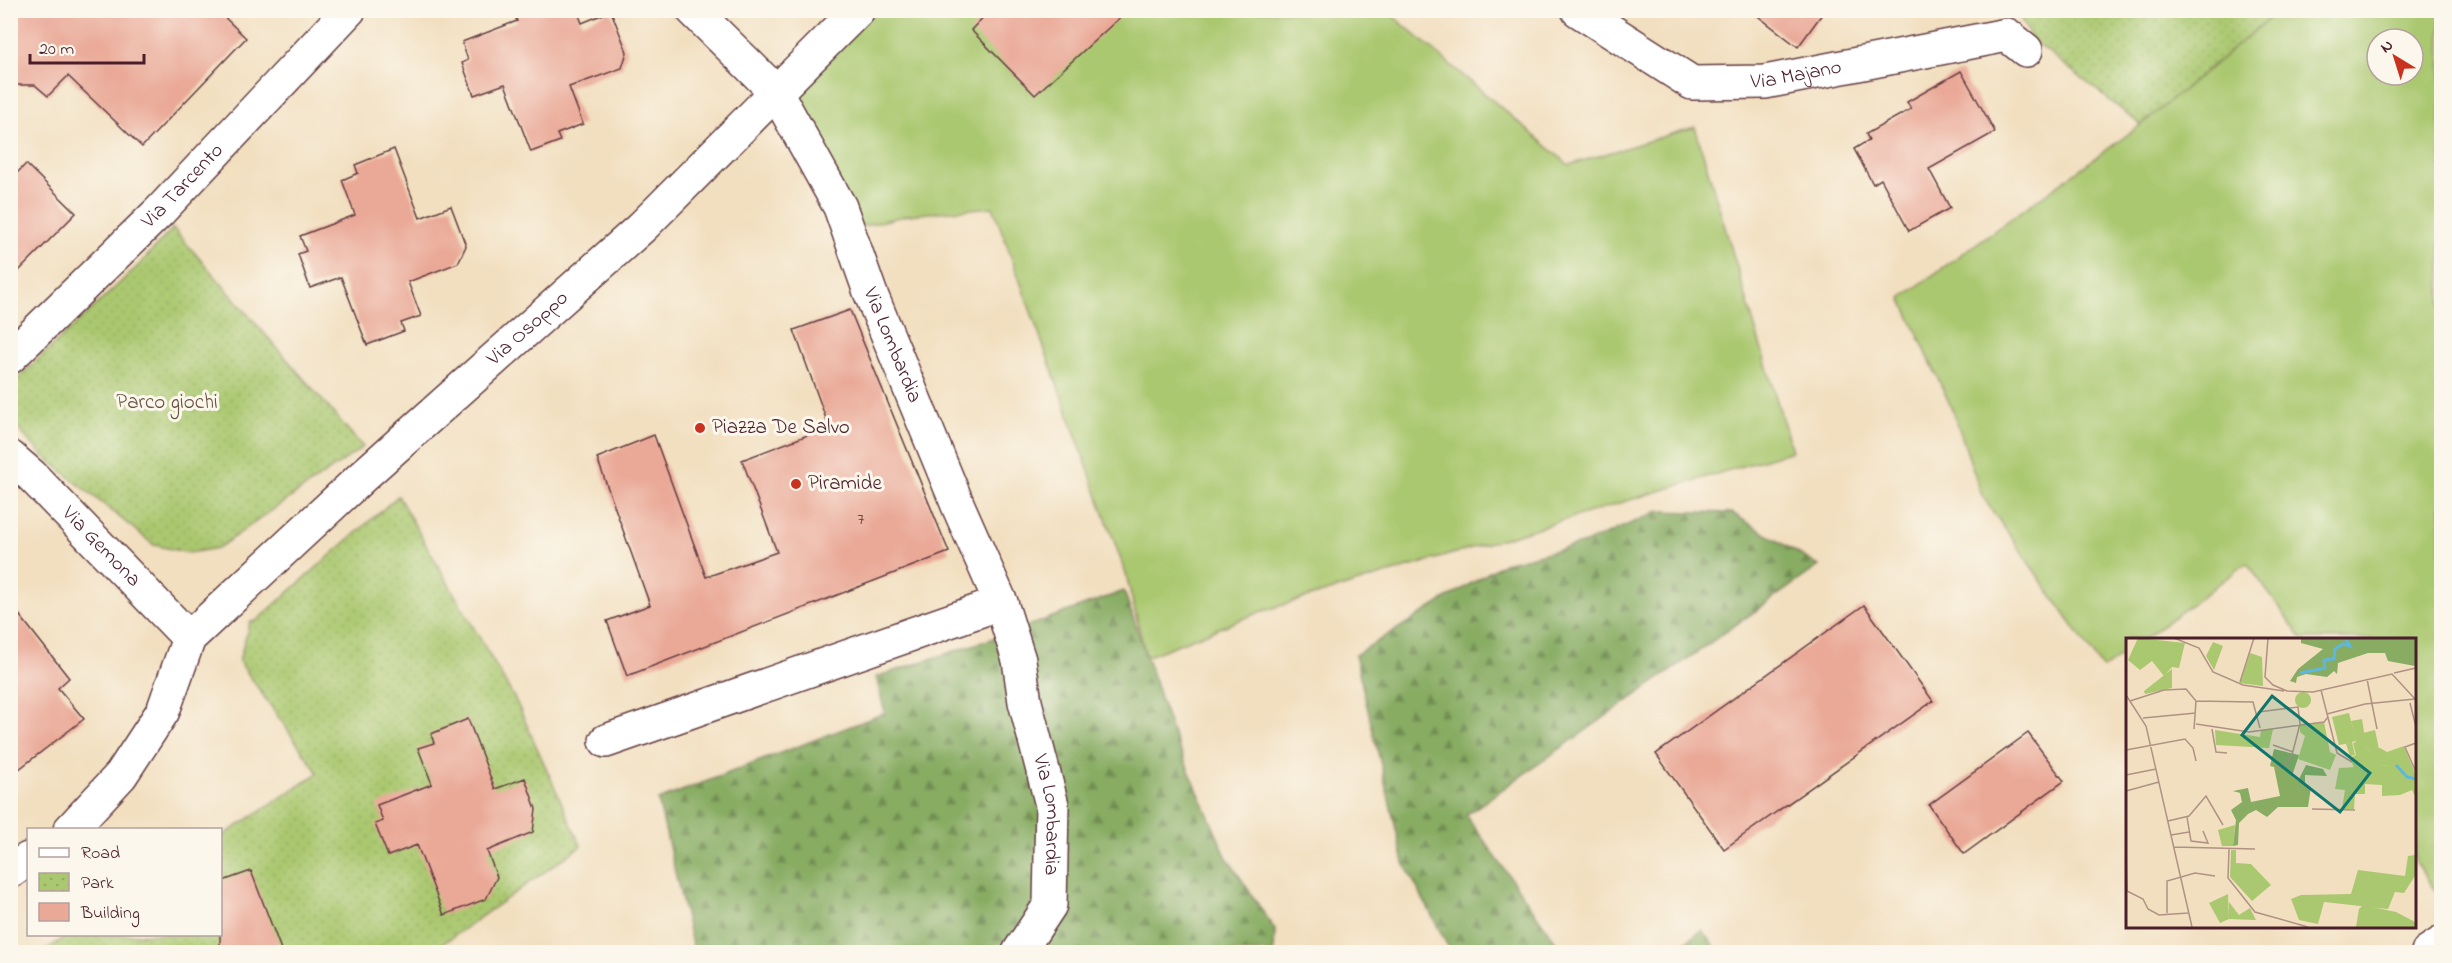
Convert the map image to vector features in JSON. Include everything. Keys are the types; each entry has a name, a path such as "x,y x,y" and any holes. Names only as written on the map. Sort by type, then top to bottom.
{"street":[{"name":"Via Tarcento","path":"10,357 159,212 349,10"},
{"path":"693,10 776,92"},
{"name":"Via Osoppo","path":"189,638 363,476 642,227 858,10"},
{"name":"Via Majano","path":"1578,10 1692,83 1765,82 2007,35 2026,50"},
{"name":"Via Lombardia","path":"776,92 840,207 874,303 1001,603 1019,660 1025,702 1052,805 1050,904 1019,952"},
{"name":"Via Gemona","path":"10,457 31,475 189,638"},
{"path":"606,741 1001,603"},
{"path":"72,828 121,775 163,711 189,638"},
{"path":"10,872 27,860"},
{"path":"2428,952 2442,943"}],"green space":[{"path":"858,11 1387,11 1569,165 1695,127 1792,451 1260,612 1146,657 1126,574 993,207 908,215 860,227 776,92"},
{"path":"2016,11 2278,11 2141,125 2032,39"},
{"path":"2278,11 2441,11 2441,899 2416,863 2416,638 2301,638 2247,563 2145,638 2126,638 2126,652 2103,669 1982,496 1953,411 1901,298 2141,125"},
{"name":"Parco giochi","path":"173,228 363,447 218,548 189,553 154,545 41,454 11,421 11,388 15,381 139,265"},
{"path":"398,496 516,701 581,846 431,952 42,952 67,936 222,936 222,836 318,773 239,661 250,622 256,621"},
{"path":"1659,511 1732,513 1819,566 1466,815 1563,952 1451,952 1404,863 1355,655 1504,563 1586,543"},
{"path":"1124,591 1171,729 1226,856 1275,930 1274,952 694,952 658,800 885,713 876,677 994,638"},
{"path":"1702,930 1719,952 1672,952"}],"building":[{"path":"10,10 217,10 246,38 142,147 68,76 48,96 35,85 10,85"},
{"path":"512,10 577,10 582,23 611,11 627,52 622,68 569,87 583,124 557,134 560,141 531,152 505,84 474,95 462,63 468,60 462,42 517,21"},
{"path":"990,10 1128,10 1035,95 971,30"},
{"path":"1750,10 1825,10 1798,47"},
{"path":"1961,71 1995,132 1929,169 1950,208 1909,231 1881,179 1873,184 1854,149 1869,140 1866,134 1911,109 1907,102"},
{"path":"394,149 420,218 451,206 466,246 458,263 408,282 421,316 401,323 404,331 367,345 341,277 310,288 298,254 306,251 300,236 355,215 342,180 358,173 355,165"},
{"path":"26,164 76,213 10,280 10,180"},
{"path":"850,310 949,552 627,676 607,621 650,605 597,458 654,435 706,577 777,552 742,460 829,427 794,330"},
{"path":"10,603 69,678 58,688 84,719 10,776"},
{"path":"1864,605 1933,701 1724,849 1656,754"},
{"path":"468,719 495,789 525,778 536,809 533,832 487,851 497,877 486,899 444,915 417,845 388,856 375,824 383,821 377,805 432,784 418,748 434,743 431,734"},
{"path":"2028,733 2064,781 1964,854 1929,805"},
{"path":"251,871 282,952 220,952 222,881"}],"place":[{"name":"Piazza De Salvo","path":"700,428"},
{"name":"Piramide","path":"796,484"}]}
